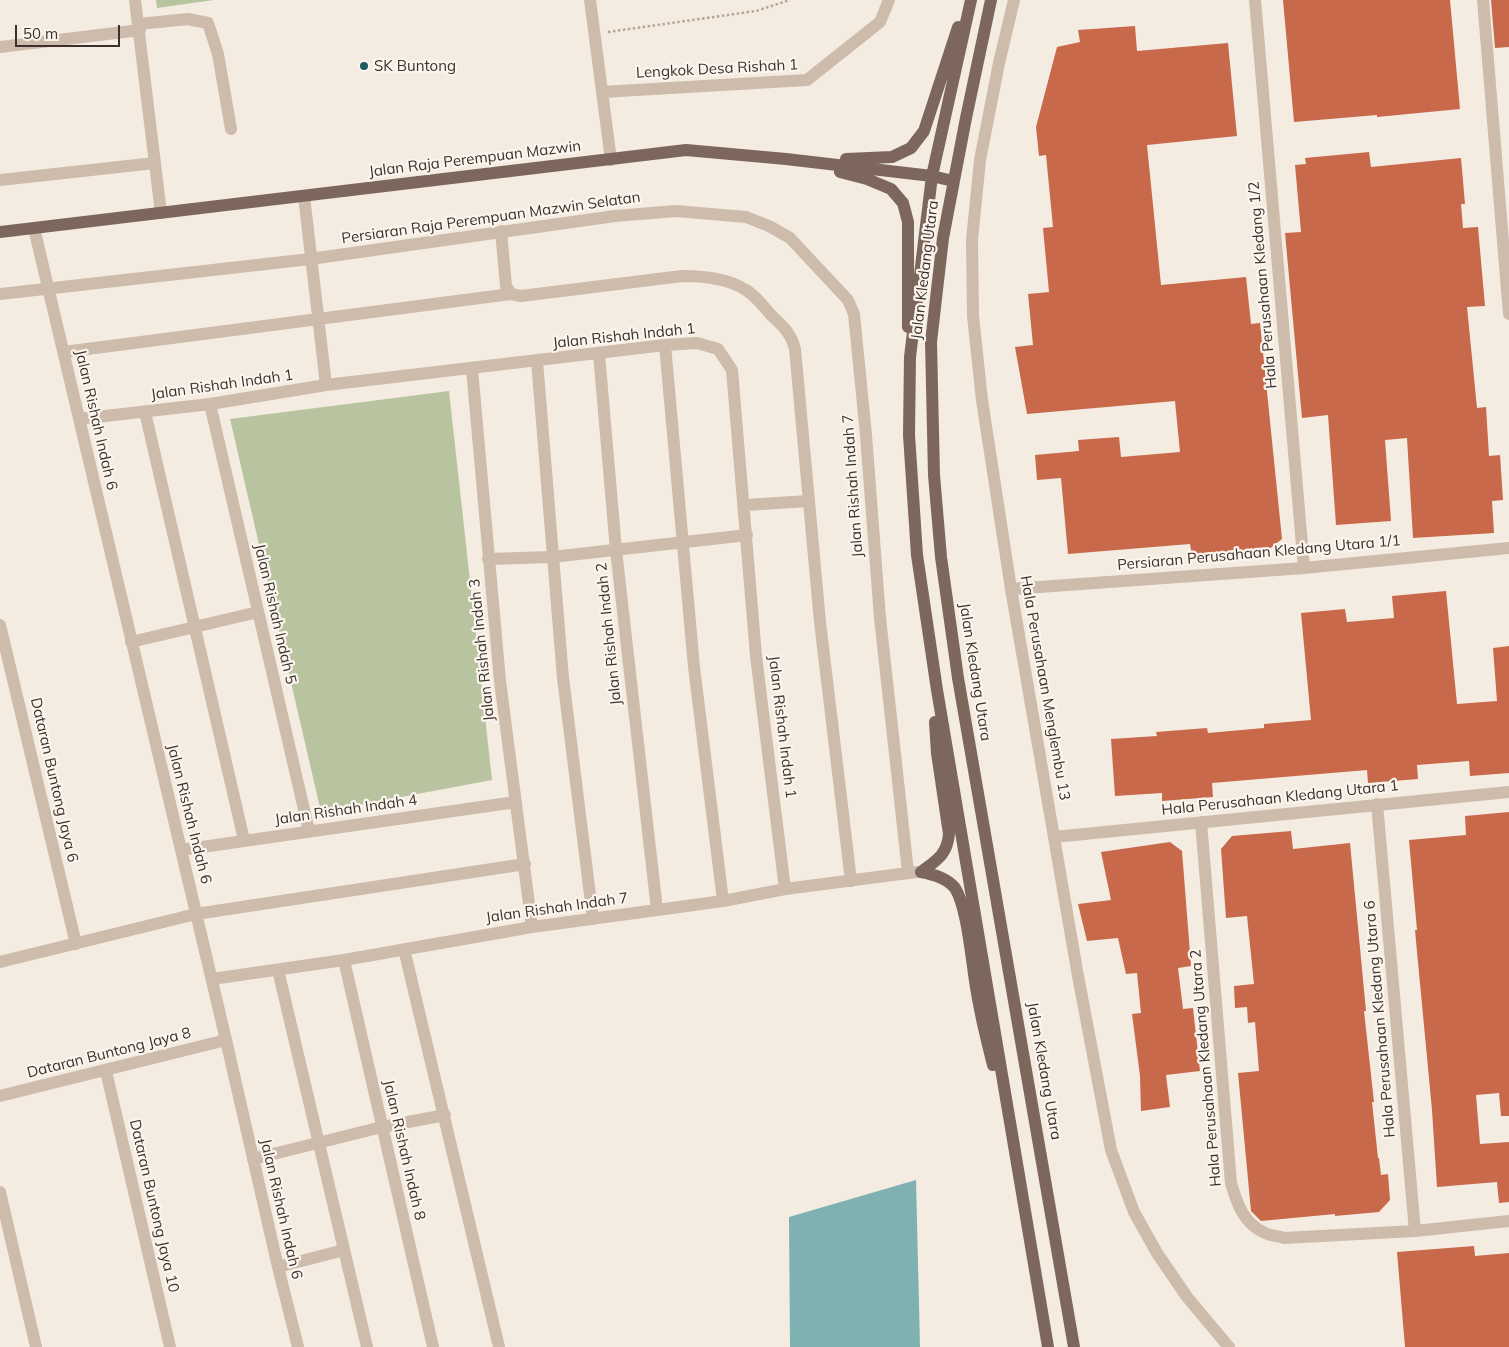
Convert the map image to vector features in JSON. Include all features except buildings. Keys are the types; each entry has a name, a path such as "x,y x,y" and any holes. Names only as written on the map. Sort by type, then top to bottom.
{"main road":[{"path":"786,158 866,159 892,157 911,148 924,132 967,0"},
{"name":"Jalan Kledang Utara","path":"971,0 932,176 910,357 909,435 917,555 937,690 1048,1347"},
{"name":"Jalan Kledang Utara","path":"992,0 953,181 943,238 931,342 934,475 942,557 958,678 1074,1347"},
{"name":"Jalan Raja Perempuan Mazwin","path":"0,232 686,150 786,158 932,176 953,181"},
{"path":"786,158 867,179 891,189 903,203 908,222 907,311 910,357"},
{"path":"914,872 936,861 948,844 949,834 937,753 934,709 937,690"},
{"path":"914,872 933,874 949,882 958,894 986,1038 996,1078 1007,1108"}],"street":[{"path":"135,0 161,213"},
{"path":"590,0 611,160"},
{"name":"Lengkok Desa Rishah 1","path":"602,92 807,80 880,22 889,0"},
{"name":"Hala Perusahaan Menglembu 13","path":"1014,0 999,63 980,160 972,240 973,316 982,400 1011,589 1111,1150 1134,1212 1157,1253 1187,1297 1229,1347"},
{"name":"Hala Perusahaan Kledang 1/2","path":"1255,0 1304,568"},
{"path":"1483,0 1509,314"},
{"path":"0,47 188,19 208,23 218,54 231,129"},
{"path":"0,180 154,163"},
{"path":"304,196 326,385"},
{"name":"Persiaran Raja Perempuan Mazwin Selatan","path":"0,294 310,259 615,216 676,211"},
{"name":"Jalan Rishah Indah 7","path":"212,979 344,960 532,927 914,872 880,618 866,435 854,314 848,300 790,238 769,226 746,217 676,211"},
{"name":"Jalan Rishah Indah 6","path":"34,228 50,288 131,642 298,1347"},
{"path":"501,231 506,286 510,294"},
{"path":"64,352 510,294 521,296 682,276 695,276 725,282 748,291 786,329 792,337 795,349 820,622 851,881"},
{"name":"Jalan Rishah Indah 1","path":"79,419 210,404 326,385 665,345 697,343 718,349 732,370 756,656 786,889"},
{"path":"665,345 694,667 723,901"},
{"name":"Jalan Rishah Indah 2","path":"599,354 616,550 656,910"},
{"path":"537,361 563,678 593,919"},
{"name":"Jalan Rishah Indah 3","path":"472,369 500,681 532,927"},
{"name":"Jalan Rishah Indah 5","path":"210,404 309,831"},
{"path":"145,412 244,840"},
{"path":"744,506 809,501"},
{"path":"488,559 552,557 747,535"},
{"name":"Persiaran Perusahaan Kledang Utara 1/1","path":"1011,589 1304,568 1509,548"},
{"path":"131,642 258,612"},
{"name":"Dataran Buntong Jaya 6","path":"0,625 76,944"},
{"name":"Hala Perusahaan Kledang Utara 1","path":"1054,836 1509,792"},
{"name":"Jalan Rishah Indah 4","path":"181,850 516,802"},
{"name":"Hala Perusahaan Kledang Utara 6","path":"1378,804 1415,1231"},
{"name":"Hala Perusahaan Kledang Utara 2","path":"1201,822 1231,1184 1238,1207 1249,1222 1265,1234 1284,1238 1415,1231 1509,1221"},
{"path":"0,962 196,914 525,864"},
{"path":"404,949 499,1347"},
{"name":"Jalan Rishah Indah 8","path":"344,960 433,1347"},
{"path":"278,970 367,1347"},
{"name":"Dataran Buntong Jaya 8","path":"0,1096 106,1072 226,1040"},
{"name":"Dataran Buntong Jaya 10","path":"106,1072 170,1347"},
{"path":"253,1159 382,1127 445,1115"},
{"path":"0,1192 36,1347"},
{"path":"278,1268 344,1250"}],"path":[{"path":"594,34 756,11 790,0"}],"green space":[{"path":"156,0 214,0 157,8"},
{"path":"449,391 492,780 321,812 230,419"}],"water":[{"path":"916,1180 920,1347 790,1347 789,1217"}],"place":[{"name":"SK Buntong","path":"364,66"}]}
